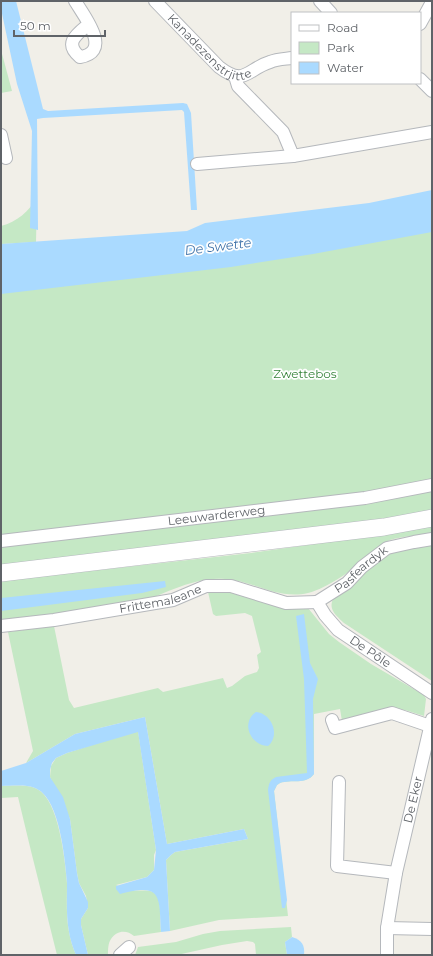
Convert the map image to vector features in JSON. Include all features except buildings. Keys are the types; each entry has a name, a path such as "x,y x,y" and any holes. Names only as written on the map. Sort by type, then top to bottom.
{"main road":[{"path":"1,573 376,528 432,518"}],"street":[{"path":"75,1 89,24"},
{"name":"Kanadezenstrjitte","path":"155,1 219,67 228,74 245,76 270,62 291,58"},
{"path":"320,1 330,12"},
{"path":"421,22 432,2"},
{"path":"235,76 238,86 283,132 293,156"},
{"path":"421,79 432,91"},
{"path":"197,164 293,156 432,132"},
{"path":"1,135 6,158"},
{"name":"Leeuwarderweg","path":"1,541 365,498 432,485"},
{"name":"Pasfeardyk","path":"317,602 347,582 362,567 387,548 432,539"},
{"name":"Frittemaleane","path":"1,626 54,620 173,600 206,586 231,586 286,603 317,602"},
{"name":"De Pôle","path":"317,602 325,615 338,630 432,693"},
{"name":"De Eker","path":"332,720 335,728 392,713 431,723 396,873 387,928 386,955"},
{"path":"339,782 338,866 396,873"},
{"path":"387,928 432,929"}],"green space":[{"path":"1,50 12,91 1,93"},
{"path":"37,198 36,242 1,244 1,226 17,219"},
{"name":"Zwettebos","path":"432,224 432,481 376,492 1,536 1,285"},
{"path":"432,491 432,512 409,517 1,566 1,545"},
{"path":"432,525 432,534 387,541 340,578 316,591 308,593 286,594 236,580 213,579 189,584 132,605 1,620 1,581 251,553"},
{"path":"432,545 432,681 344,623 332,610 332,603 333,599 366,571 393,552 401,549"},
{"path":"215,590 238,593 273,604 296,608 308,608 329,634 339,642 371,664 424,695 426,699 424,716 405,710 392,709 342,721 340,709 314,714 314,774 303,781 280,783 274,791 288,916 219,920 170,931 166,860 175,852 248,839 244,829 167,844 145,717 75,734 26,763 33,751 8,632 54,626 69,700 74,708 158,688 163,692 223,678 227,688 245,676 257,672 259,668 257,655 261,652 252,616 245,613 216,616 213,614 208,592"},
{"path":"138,731 156,850 154,855 154,870 147,877 116,885 132,890 150,891 156,894 160,905 161,932 134,936 122,932 113,936 108,947 108,955 88,955 81,925 81,919 88,908 86,896 79,883 70,819 50,777 51,766 56,758 67,753"},
{"path":"1,786 33,787 45,795 51,805 60,832 65,860 68,926 76,955 57,955 18,797 1,798"},
{"path":"291,927 292,937 285,942 287,955 256,955 255,944 247,941 177,955 135,955 138,947 176,942 203,934 220,931"}],"water":[{"path":"1,1 16,1 43,109 48,111 187,104 191,113 197,210 191,210 184,112 182,110 43,118 37,119 38,230 30,228 32,131 17,84 1,9"},
{"name":"De Swette","path":"432,190 432,232 313,254 231,267 1,294 1,244 187,231 205,223 369,203"},
{"path":"165,581 166,587 142,593 1,611 1,598"},
{"path":"304,614 310,663 318,679 313,699 314,774 303,781 280,783 274,791 287,900 285,908 282,908 268,790 270,782 276,777 307,773 304,679 296,616"},
{"path":"256,712 266,716 272,725 274,736 268,746 257,742 253,738 248,728 251,717"},
{"path":"145,717 167,844 244,829 248,839 175,852 166,860 170,931 161,932 160,910 156,895 144,890 120,894 116,889 116,886 147,877 154,870 156,850 138,732 67,753 56,758 52,763 50,777 63,797 70,819 79,883 88,902 88,908 81,919 81,925 88,955 76,955 68,926 67,883 63,846 51,805 45,795 33,787 1,786 1,771 26,763 75,734"},
{"path":"292,937 302,943 304,955 287,955 285,942"}]}
